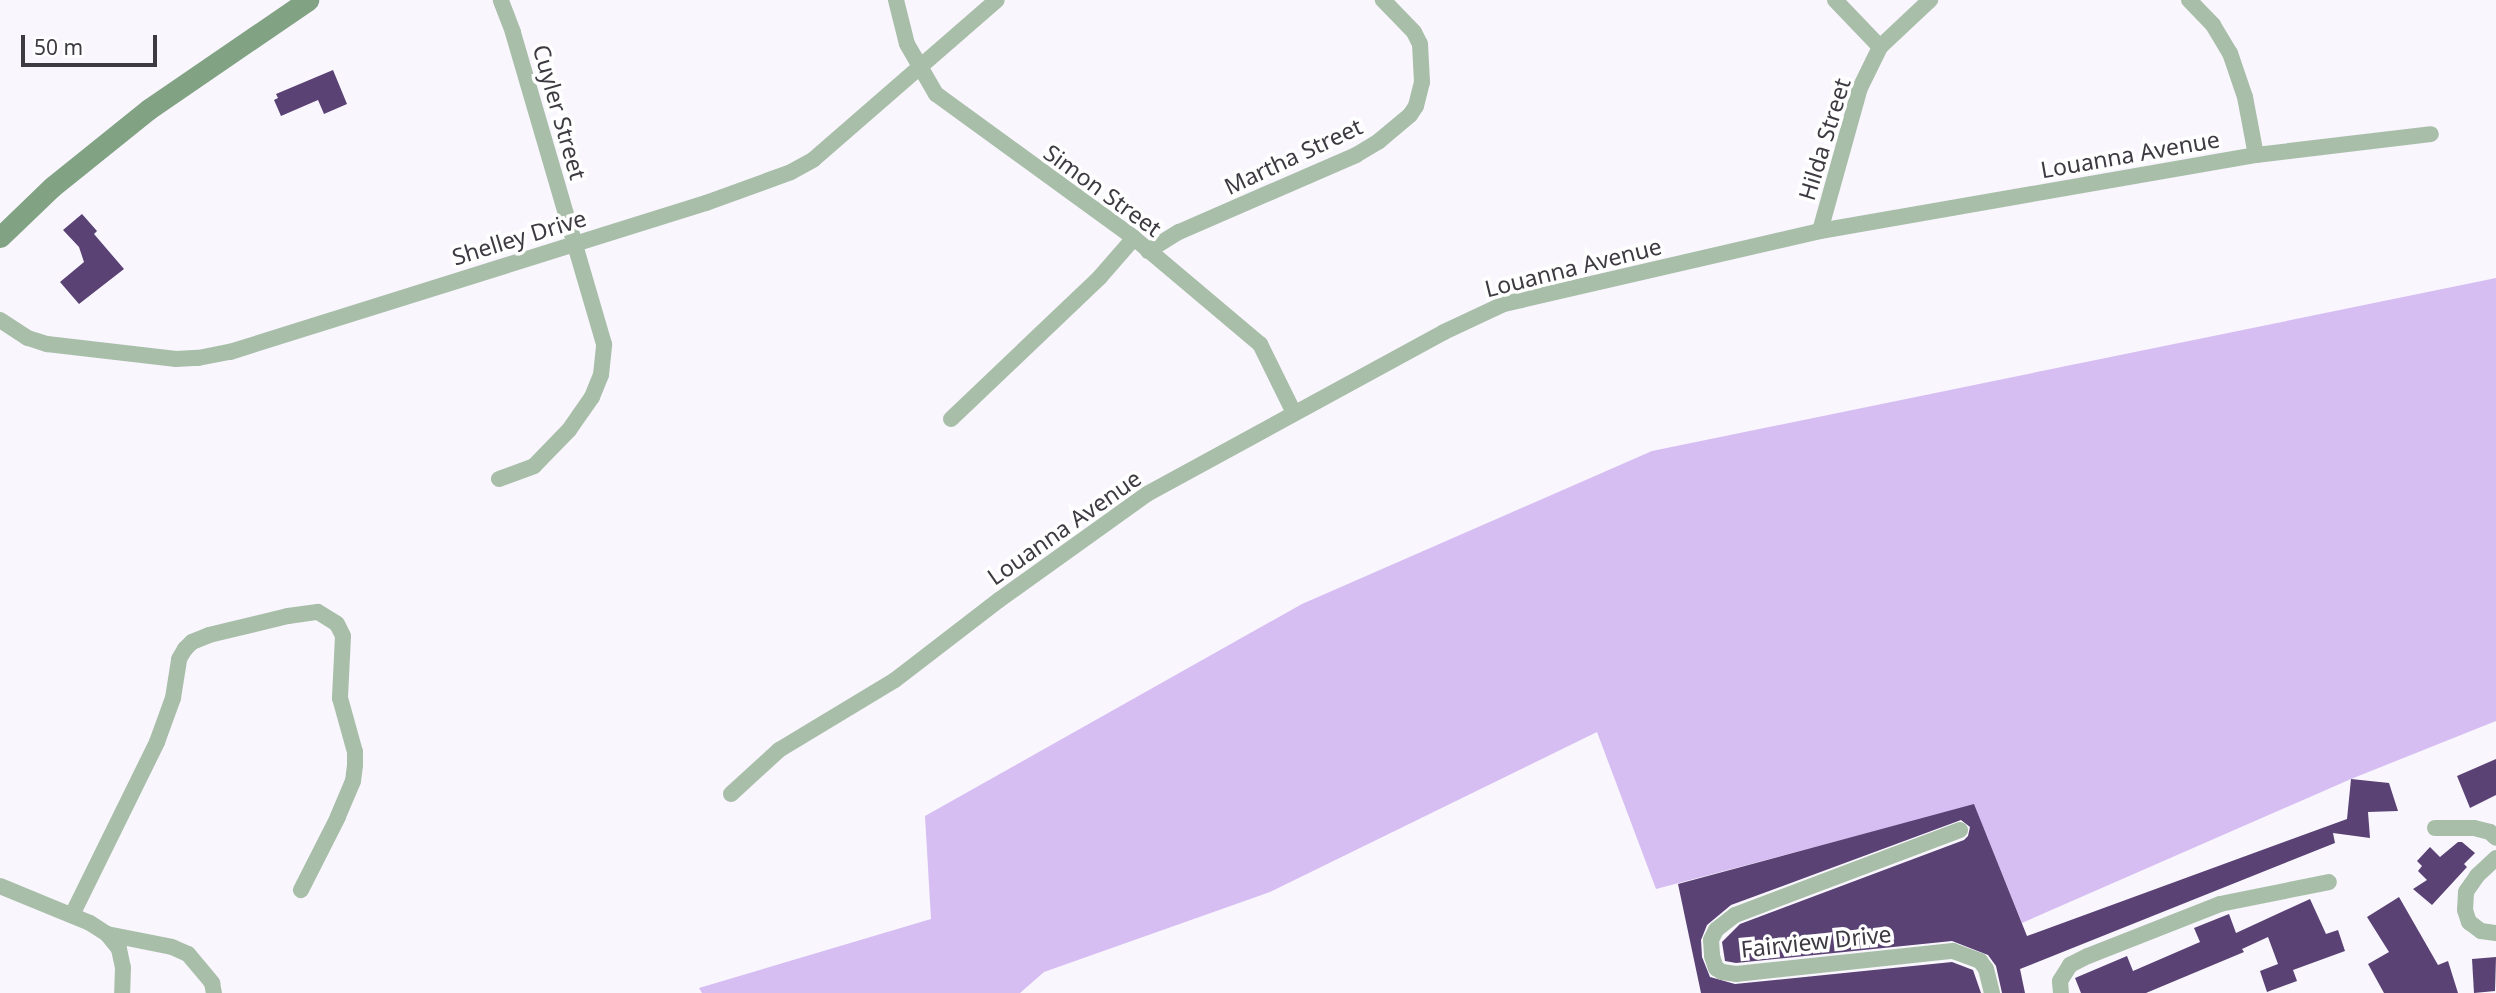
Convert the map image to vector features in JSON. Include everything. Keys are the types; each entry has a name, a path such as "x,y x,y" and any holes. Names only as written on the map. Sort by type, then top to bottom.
{"street":[{"path":"0,220 134,106 283,0"},
{"path":"0,237 52,187 149,109 308,0"},
{"name":"Cuyler Street","path":"499,479 534,466 548,455 592,397 601,374 604,344 501,0"},
{"name":"Simon Street","path":"896,0 907,44 936,94 1134,238 1260,344 1294,413"},
{"name":"Shelley Drive","path":"0,320 29,338 47,344 176,359 198,358 230,352 706,204 791,172 814,159 997,0"},
{"name":"Martha Street","path":"1148,251 1179,232 1356,155 1379,141 1410,115 1416,106 1422,82 1420,44 1414,32 1383,0"},
{"path":"1835,0 1880,47"},
{"name":"Hilda Street","path":"1820,231 1860,88 1880,47 1930,0"},
{"path":"2189,0 2213,25 2230,53 2245,97 2256,155"},
{"name":"Louanna Avenue","path":"731,794 779,750 895,680 999,600 1147,494 1465,320 1504,304 1820,231 2256,155 2431,134"},
{"path":"951,419 1100,276 1134,238"},
{"path":"72,915 157,742 171,707 175,673 185,649 192,642 209,635 288,616 317,612 337,624 343,636 340,698 355,752 355,765 353,781 338,817 301,890"},
{"path":"2435,828 2474,828 2490,832 2496,838"},
{"name":"Fairview Drive","path":"1961,830 1735,915 1716,930 1711,940 1712,957 1716,968 1722,972 1736,974 1953,951 1980,961 1986,969 1992,993"},
{"path":"2496,858 2477,876 2466,892 2465,910 2469,922 2481,931 2496,933"},
{"path":"2061,993 2060,981 2070,965 2088,956 2220,904 2329,881"},
{"path":"0,886 72,915 107,934 172,947 188,954 212,983 214,993"},
{"path":"107,934 119,949 123,968 122,993"}],"shaded area":[{"path":"2496,278 2496,721 2351,779 2022,923 1974,805 1656,889 1597,732 1270,892 1044,972 1020,993 702,993 699,988 931,919 925,816 1302,604 1652,451"}],"building":[{"path":"333,70 347,104 324,114 318,100 281,116 274,100 278,98 276,94"},
{"path":"82,214 97,231 94,234 124,269 79,304 60,282 84,262 79,247 63,230"},
{"path":"2496,759 2496,795 2470,808 2457,776"},
{"path":"2351,779 2389,783 2398,811 2368,812 2370,838 2333,833 2335,843 2020,969 2025,993 2002,993 1996,966 1988,955 1952,941 1736,963 1725,961 1722,942 1740,924 1964,840 1970,827 1961,820 1731,905 1707,925 1701,940 1702,957 1710,977 1735,984 1952,962 1973,970 1981,993 1701,993 1678,884 1974,804 2027,936 2347,819"},
{"path":"2458,842 2462,842 2475,853 2464,864 2467,867 2432,905 2413,889 2427,880 2418,871 2422,866 2417,861 2430,847 2440,857"},
{"path":"2399,897 2438,965 2448,961 2458,993 2384,993 2368,964 2389,952 2367,917"},
{"path":"2310,899 2326,934 2338,930 2345,951 2293,970 2297,981 2267,992 2260,971 2278,964 2268,937 2242,949 2244,952 2146,993 2081,993 2075,978 2127,956 2133,971 2200,942 2194,928 2229,914 2236,933"},
{"path":"2496,957 2495,991 2474,993 2472,959"}]}
